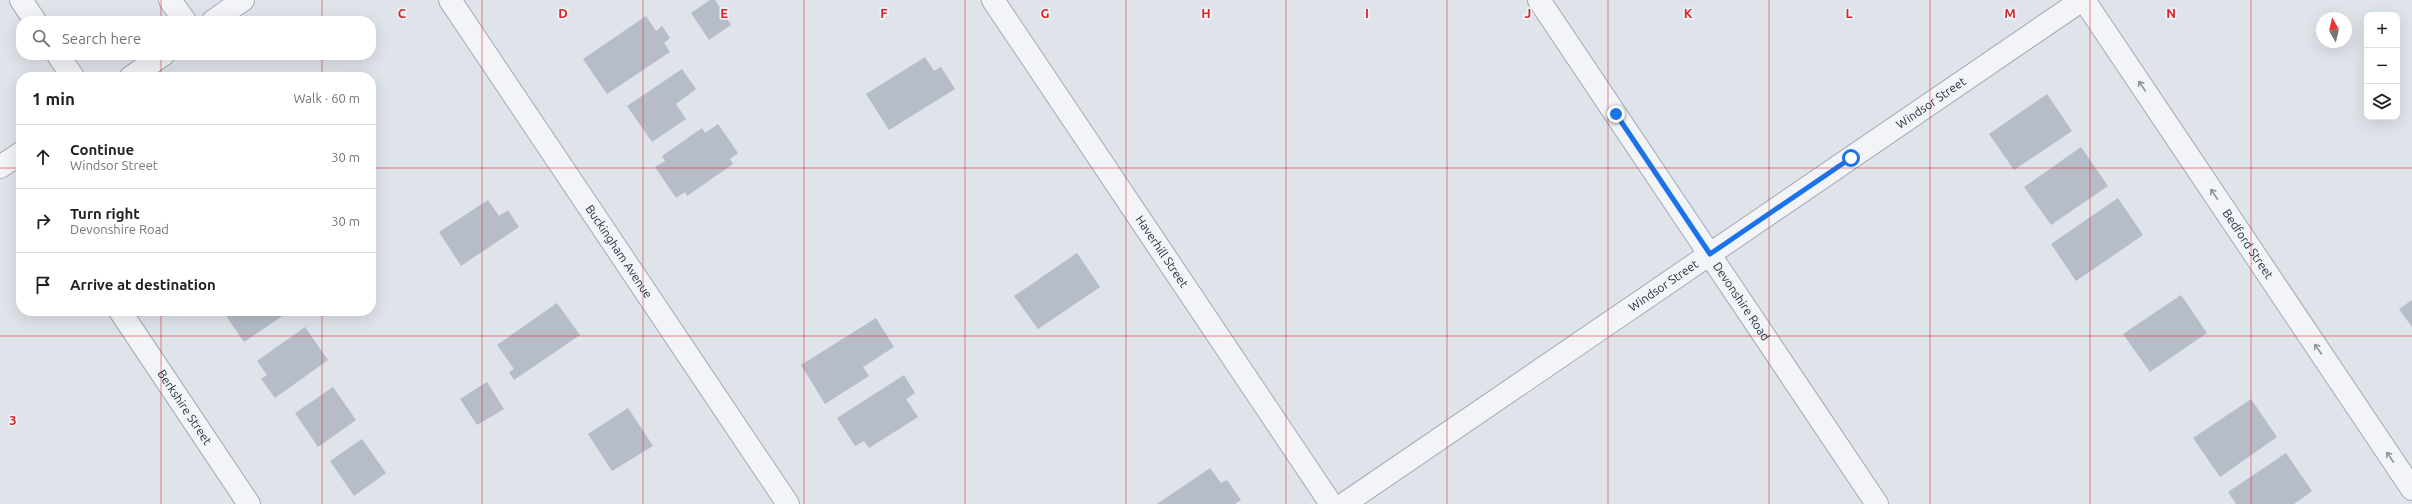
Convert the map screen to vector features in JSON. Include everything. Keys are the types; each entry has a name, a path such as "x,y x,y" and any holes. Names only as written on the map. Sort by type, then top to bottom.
{"street":[{"path":"20,0 31,16"},
{"path":"170,0 181,16"},
{"path":"219,16 243,0"},
{"name":"Buckingham Avenue","path":"450,0 788,504"},
{"name":"Haverhill Street","path":"993,0 1331,504"},
{"name":"Devonshire Road","path":"1539,0 1877,504"},
{"name":"Windsor Street","path":"1344,504 2083,0"},
{"name":"Bedford Street","path":"2083,0 2412,489"},
{"path":"61,60 70,72"},
{"path":"138,72 156,60"},
{"name":"Berkshire Street","path":"123,316 250,504"}],"building":[{"path":"710,0 715,0 731,25 709,40 691,13"},
{"path":"646,16 656,31 662,26 670,38 664,43 670,52 607,94 583,59"},
{"path":"925,57 934,71 941,67 955,89 889,130 866,94"},
{"path":"682,69 696,89 676,104 686,119 652,142 627,106"},
{"path":"2047,94 2072,131 2014,170 1989,134"},
{"path":"718,124 738,153 730,159 733,164 687,196 685,192 676,198 655,167 665,161 662,156 702,128 705,133"},
{"path":"2081,147 2108,186 2051,225 2024,187"},
{"path":"2118,198 2143,235 2076,281 2051,244"},
{"path":"488,200 499,216 508,210 519,227 461,266 439,232"},
{"path":"1077,253 1100,287 1038,329 1014,296"},
{"path":"2181,295 2207,333 2150,372 2123,334"},
{"path":"2412,300 2412,327 2399,309"},
{"path":"557,303 580,335 514,380 509,372 514,369 497,345"},
{"path":"226,316 283,316 244,342"},
{"path":"876,318 894,347 863,367 869,376 825,404 801,365"},
{"path":"305,327 328,360 275,398 261,379 267,375 257,361"},
{"path":"904,375 915,393 906,399 918,417 869,448 864,441 855,446 837,418"},
{"path":"487,382 504,409 477,425 460,399"},
{"path":"333,387 356,420 318,447 295,413"},
{"path":"2251,399 2277,437 2220,477 2193,438"},
{"path":"628,408 653,446 612,471 588,434"},
{"path":"362,439 386,473 354,496 330,461"},
{"path":"2286,453 2312,491 2294,504 2236,504 2228,492"},
{"path":"1210,468 1221,483 1227,480 1241,500 1235,504 1157,504"}],"route":[{"path":"1616,114 1710,254 1851,158"}]}
